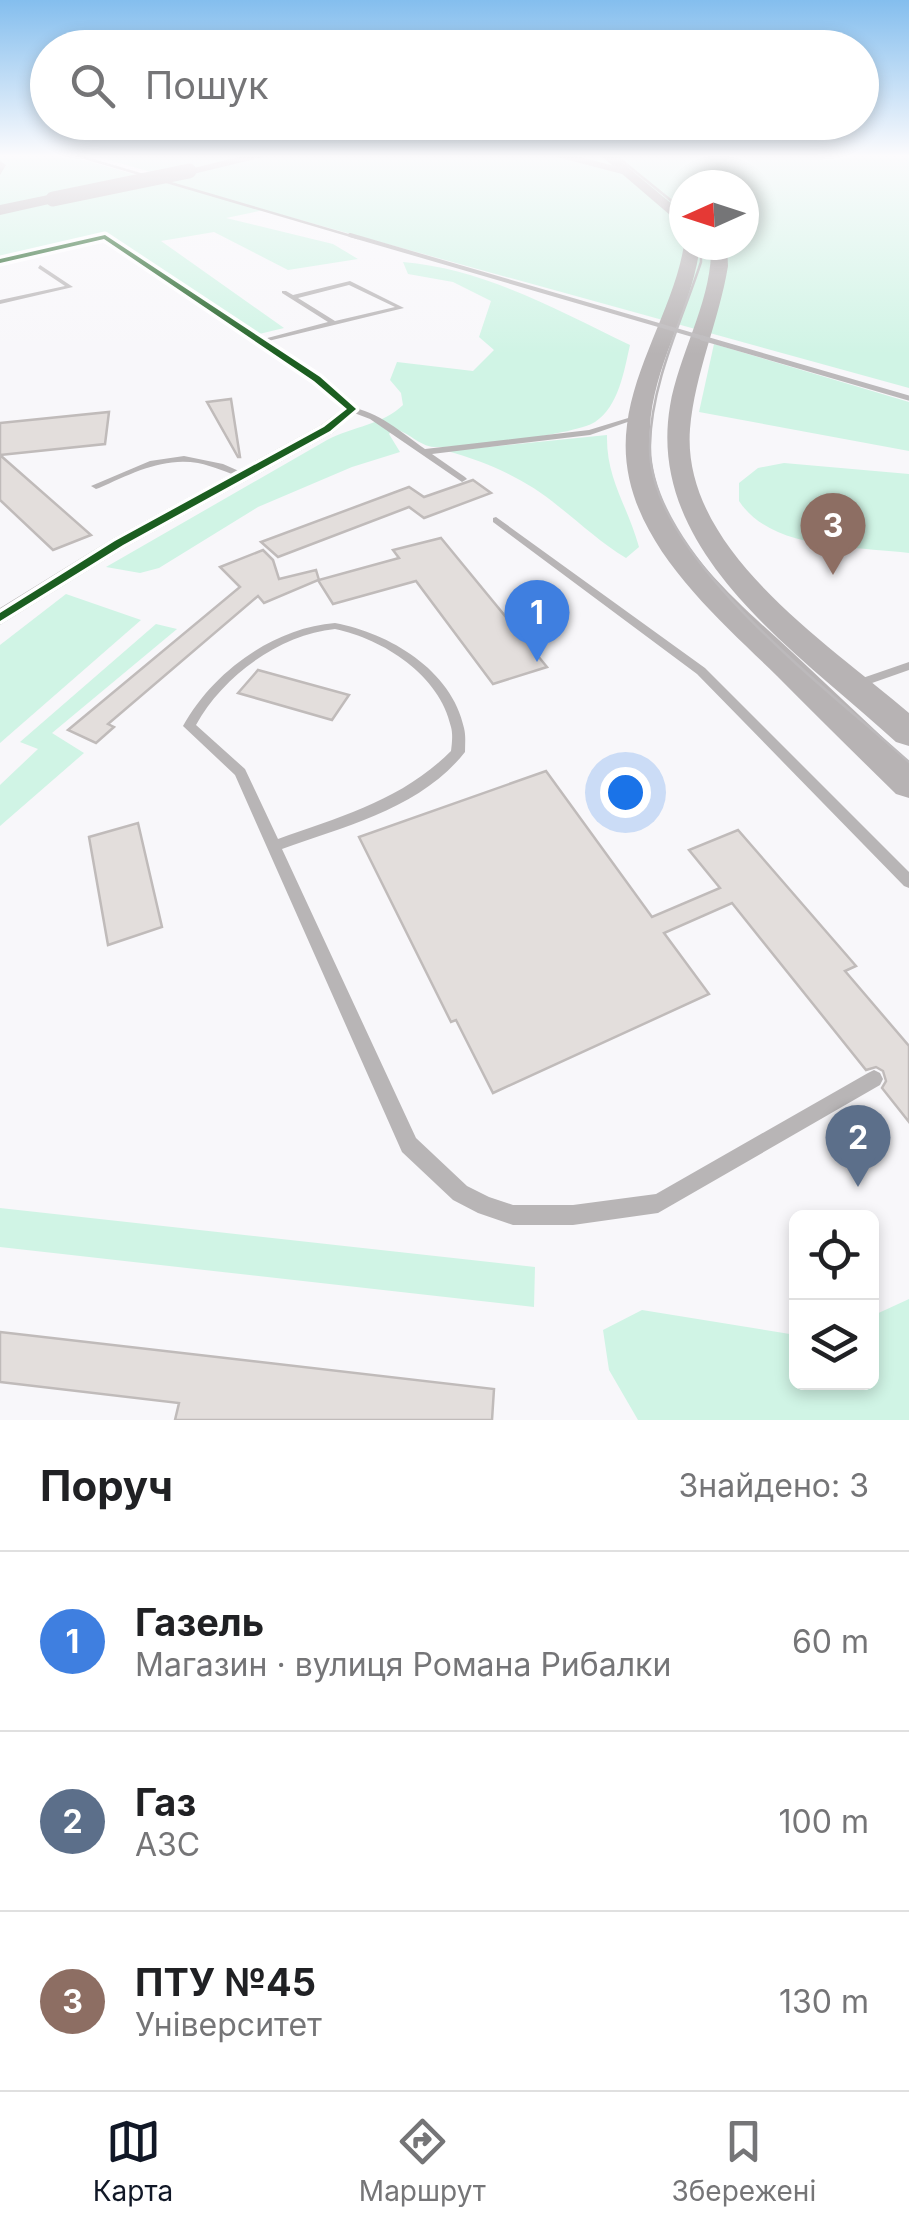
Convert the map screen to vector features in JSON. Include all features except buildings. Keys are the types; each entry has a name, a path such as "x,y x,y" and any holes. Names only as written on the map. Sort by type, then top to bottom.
{"main road":[{"path":"690,260 649,374 638,417 638,471 645,496 675,551 726,610 909,784"},
{"path":"718,260 718,274 679,406 676,446 680,480 704,532 744,586 909,733"}],"street":[{"path":"0,261 105,237 344,398 352,409 327,429 52,582 0,618"}],"lane":[{"path":"0,302 70,287 40,266"},
{"path":"260,341 401,308 350,283 288,295 334,323"},
{"path":"352,409 373,418 462,479"},
{"path":"424,452 569,435 638,417"},
{"path":"96,486 174,458 204,458 243,475"},
{"path":"496,520 701,671 909,882"},
{"path":"274,846 402,797 425,785 458,752 458,718 452,708 391,646 336,626 295,632 196,706 189,726 240,772 409,1145 460,1193 485,1206 513,1214 573,1215 658,1203 874,1079"},
{"path":"853,686 909,666"}],"green space":[{"path":"0,221 239,221 333,244 358,259 288,270 214,232 161,241 284,328 251,336 105,237 0,261"},
{"path":"305,221 669,221 669,260 759,260 759,221 909,221 909,388"},
{"path":"403,262 492,282 630,345 610,407 595,422 583,427 492,443 434,447 393,429 389,434 400,452 352,467 258,507 159,568 140,573 106,567 327,440 395,412 403,405 401,393 390,380 397,362 473,371 494,350 479,337 491,301 453,282 408,274"},
{"path":"714,344 909,402 909,451 699,412"},
{"path":"607,435 614,478 639,547 626,558 533,488 491,466 447,451"},
{"path":"784,463 909,474 909,553 793,538 754,517 739,501 739,483 758,468"},
{"path":"66,594 141,620 0,743 0,645"},
{"path":"156,624 177,629 52,733 84,753 0,826 0,785 38,749 20,742"},
{"path":"0,1208 535,1267 534,1307 0,1247"},
{"path":"909,1299 909,1420 638,1420 609,1370 603,1330 642,1310 789,1334 789,1390 879,1390 879,1313"}],"tram line":[{"path":"701,260 656,398 650,445 657,488 678,531 710,575 749,618 909,762"}],"railway":[{"path":"301,221 358,238"},
{"path":"350,235 710,340"},
{"path":"702,338 909,398"}],"cycle path":[{"path":"0,261 105,237 317,379 352,409 327,429 119,543 0,618"}],"place":[{"name":"ПТУ №45","path":"833,575"},
{"name":"Газель","path":"537,662"},
{"name":"Газ","path":"858,1187"}]}
